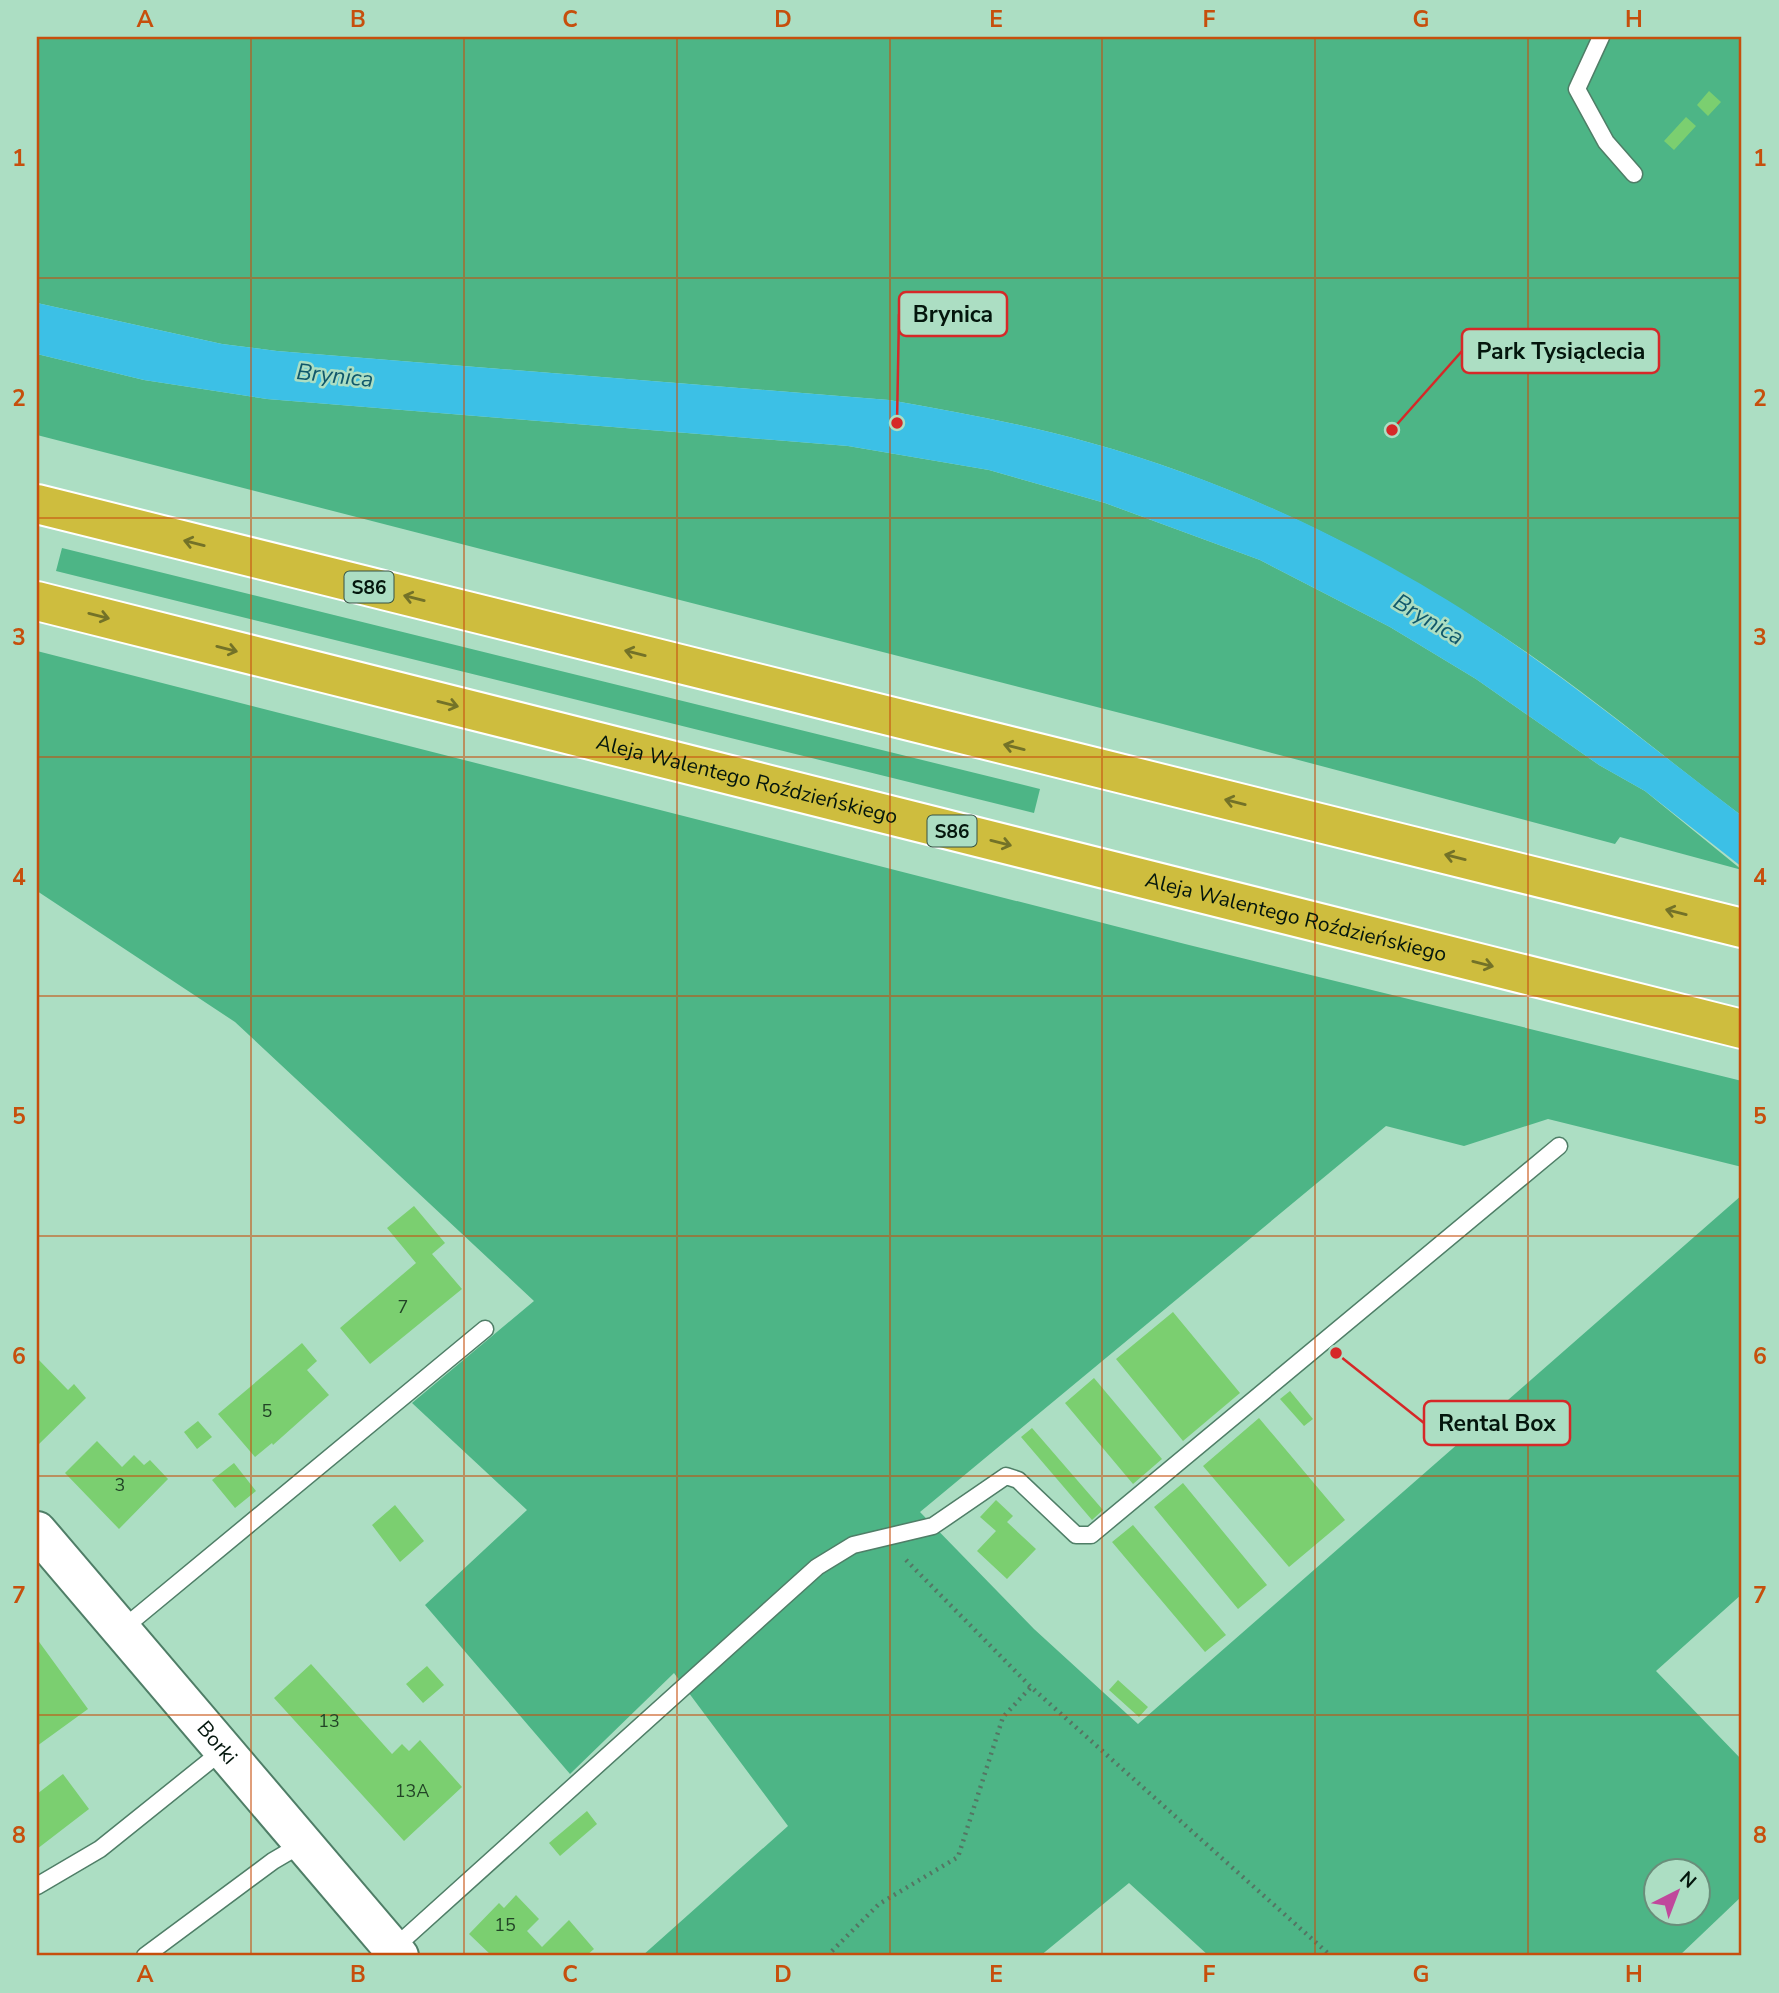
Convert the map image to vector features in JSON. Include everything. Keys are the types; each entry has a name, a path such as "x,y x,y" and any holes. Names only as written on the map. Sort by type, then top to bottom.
{"highway":[{"name":"S86","path":"37,505 1742,928"},
{"name":"Aleja Walentego Roździeńskiego","path":"37,601 1742,1029"}],"street":[{"name":"Borki","path":"37,1531 396,1953"}],"lane":[{"path":"1601,37 1577,89 1606,142 1634,174"},
{"path":"396,1953 817,1567 853,1545 933,1525 1006,1476 1018,1480 1076,1535 1091,1535 1559,1146"},
{"path":"121,1630 485,1329"},
{"path":"37,1886 100,1849 222,1751"},
{"path":"145,1956 273,1861 302,1844"}],"path":[{"path":"891,1536 895,1548 1031,1687 1331,1956"},
{"path":"827,1956 879,1904 958,1857 1003,1717 1031,1687"}],"green space":[{"path":"37,37 1742,37 1742,816 1532,656 1405,576 1355,548 1251,499 1145,459 1016,424 889,400 277,351 222,344 37,303"},
{"path":"37,354 144,380 267,399 848,446 989,470 1105,503 1260,560 1390,627 1476,679 1599,765 1645,791 1742,870 1620,837 1615,844 1163,724 37,435"},
{"path":"62,548 1040,789 1034,813 56,571"},
{"path":"37,651 1185,944 1742,1081 1742,1167 1548,1119 1464,1146 1386,1126 920,1512 1034,1629 1138,1724 1742,1195 1742,1594 1656,1671 1742,1760 1742,1896 1712,1925 1712,1856 1642,1856 1642,1926 1710,1926 1679,1956 1209,1956 1129,1883 1040,1956 642,1956 788,1826 674,1673 570,1774 425,1605 527,1510 412,1403 534,1301 235,1022 37,891"}],"water":[{"path":"37,303 222,344 277,351 889,400 1041,430 1144,459 1250,499 1356,548 1501,635 1593,701 1742,816 1742,867 1645,791 1599,765 1476,679 1390,627 1260,560 1105,503 989,470 848,446 267,399 144,380 37,354"}],"building":[{"path":"1709,91 1721,102 1708,116 1697,105"},
{"path":"1686,117 1696,126 1674,150 1664,141"},
{"path":"414,1206 445,1243 432,1254 462,1289 370,1364 340,1328 416,1263 387,1228"},
{"path":"1173,1312 1240,1393 1183,1441 1116,1359"},
{"path":"302,1343 317,1361 307,1370 329,1395 273,1445 272,1443 255,1457 218,1414"},
{"path":"37,1358 68,1390 74,1384 86,1398 38,1445"},
{"path":"1094,1378 1162,1459 1133,1484 1065,1403"},
{"path":"1290,1391 1313,1419 1304,1426 1280,1399"},
{"path":"1259,1418 1345,1520 1289,1567 1203,1466"},
{"path":"198,1421 212,1437 197,1449 184,1432"},
{"path":"1032,1428 1103,1510 1092,1520 1021,1437"},
{"path":"97,1441 122,1467 134,1455 144,1465 150,1460 168,1479 119,1529 65,1473"},
{"path":"234,1463 256,1491 235,1508 212,1480"},
{"path":"1183,1483 1267,1585 1238,1609 1154,1507"},
{"path":"996,1500 1013,1516 1007,1522 1036,1549 1007,1579 977,1551 996,1531 980,1517"},
{"path":"395,1505 424,1541 400,1562 372,1525"},
{"path":"1133,1525 1226,1635 1205,1652 1112,1542"},
{"path":"37,1639 88,1709 37,1746"},
{"path":"311,1664 392,1754 402,1744 409,1751 420,1740 462,1787 404,1841 274,1698"},
{"path":"427,1666 444,1685 423,1703 406,1684"},
{"path":"1118,1680 1148,1707 1139,1717 1109,1690"},
{"path":"63,1774 89,1809 37,1849 37,1794"},
{"path":"587,1811 597,1824 560,1856 549,1843"},
{"path":"516,1895 539,1919 527,1931 542,1947 569,1920 594,1949 586,1956 492,1956 469,1934 499,1903 504,1908"}],"place":[{"name":"Brynica","path":"897,423"},
{"name":"Park Tysiąclecia","path":"1392,430"},
{"name":"Rental Box","path":"1336,1353"}]}
